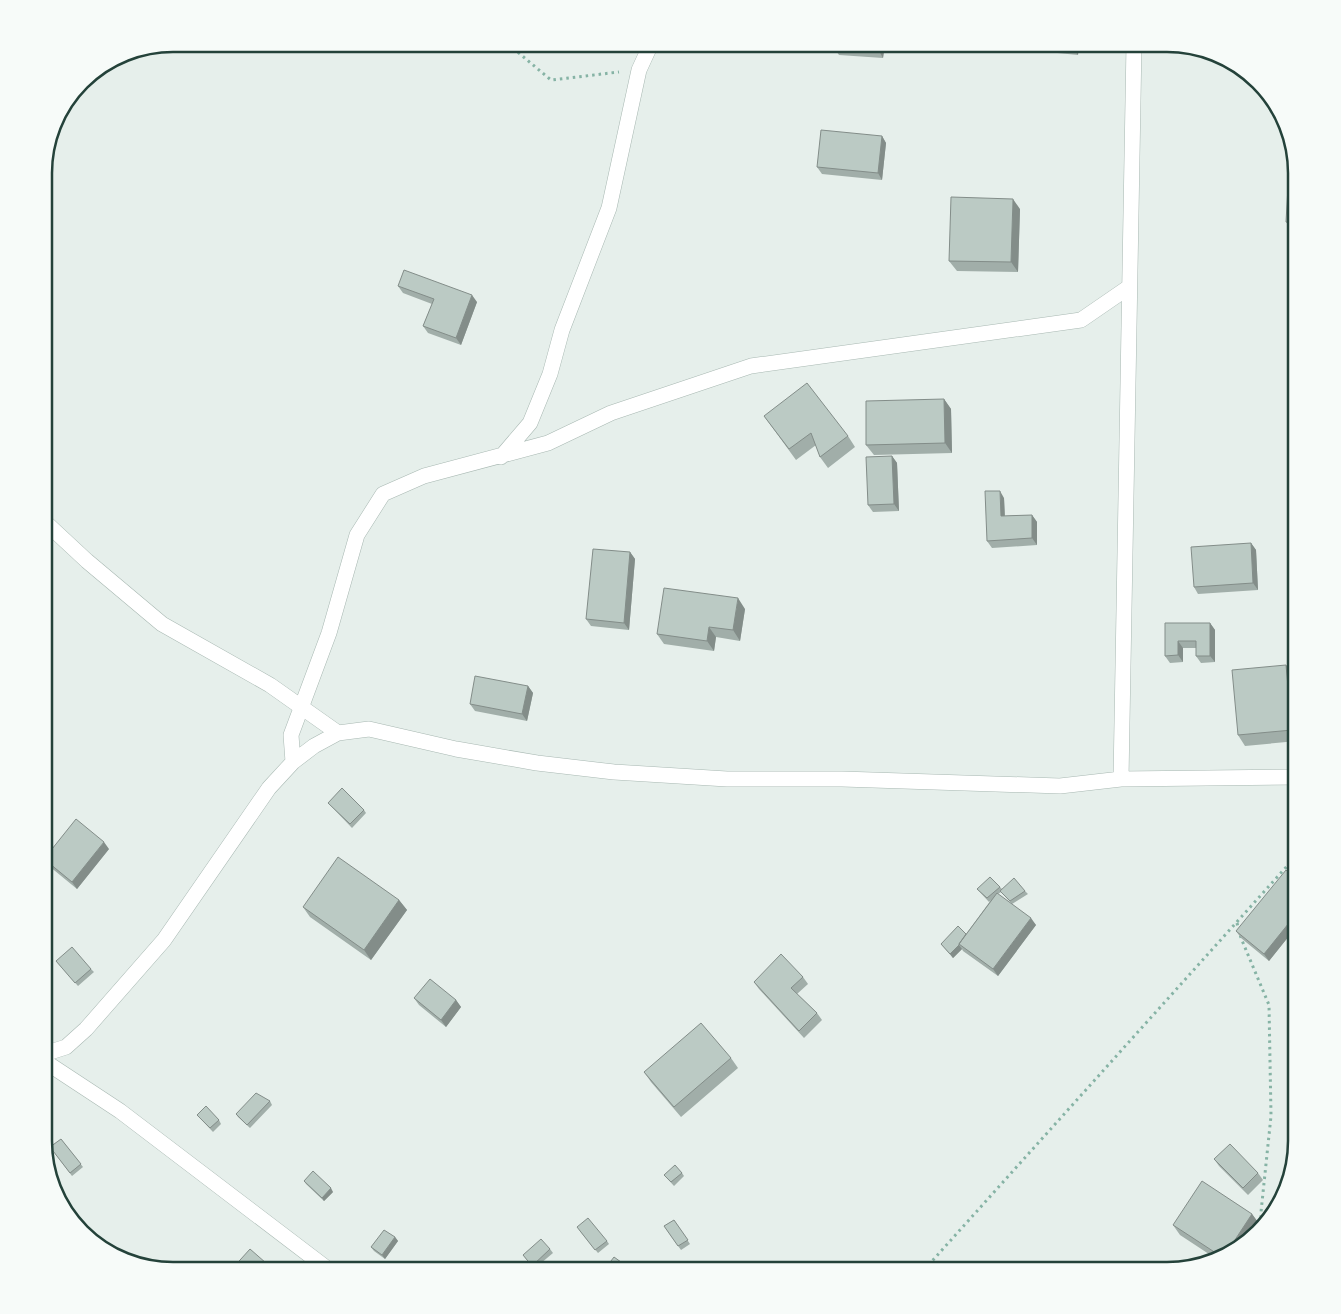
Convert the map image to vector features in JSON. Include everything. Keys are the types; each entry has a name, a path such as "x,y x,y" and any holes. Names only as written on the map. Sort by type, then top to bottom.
{"street":[{"path":"501,457 530,423 550,374 562,330 608,208 639,70 646,52"},
{"path":"1121,779 1134,53"},
{"path":"293,762 291,735 329,633 357,535 383,494 424,476 548,443 611,413 751,366 1081,320 1129,287"},
{"path":"53,529 87,561 162,624 270,685 338,733"},
{"path":"53,1051 66,1047 86,1029 164,940 269,788 293,762 314,746 338,733 369,729 456,749 537,763 614,772 727,779 842,779 1060,786 1121,779 1288,777"},
{"path":"53,1067 120,1111 318,1262"}],"path":[{"path":"518,52 551,80 639,70"},
{"path":"931,1262 1288,866"},
{"path":"1237,922 1241,938 1269,1005 1271,1116 1261,1217"}],"building":[{"path":"821,130 882,136 878,173 817,167"},
{"path":"1288,187 1288,222 1286,222"},
{"path":"951,197 1013,199 1011,262 949,261"},
{"path":"404,270 472,295 456,338 423,326 434,299 398,286"},
{"path":"807,383 848,436 820,457 811,433 789,449 764,416"},
{"path":"944,399 945,443 866,445 866,401"},
{"path":"892,456 894,504 868,505 866,457"},
{"path":"985,491 1000,491 1001,516 1032,515 1032,538 987,541"},
{"path":"1251,543 1253,583 1194,587 1191,547"},
{"path":"593,549 630,552 624,623 586,619"},
{"path":"664,588 738,598 733,630 709,627 707,641 657,634"},
{"path":"1165,623 1210,623 1210,656 1196,656 1196,641 1178,641 1178,655 1165,656"},
{"path":"1286,665 1288,730 1238,735 1232,670"},
{"path":"475,676 528,686 522,714 470,704"},
{"path":"342,788 364,810 350,824 328,803"},
{"path":"76,819 104,842 72,882 53,866 53,848"},
{"path":"338,857 399,900 364,950 303,907"},
{"path":"1286,870 1288,872 1288,924 1264,954 1236,931"},
{"path":"990,877 1000,887 987,898 977,889"},
{"path":"1014,878 1025,891 1010,901 1000,891"},
{"path":"997,893 1031,918 993,969 959,944"},
{"path":"958,926 966,934 950,954 941,944"},
{"path":"72,947 91,969 75,983 56,961"},
{"path":"781,954 803,977 791,988 817,1013 799,1031 754,982"},
{"path":"430,979 456,1000 441,1020 414,998"},
{"path":"701,1023 731,1058 674,1107 644,1072"},
{"path":"256,1093 270,1101 247,1125 236,1114"},
{"path":"206,1106 219,1120 210,1128 197,1115"},
{"path":"61,1139 81,1164 70,1173 53,1151 53,1145"},
{"path":"1230,1144 1258,1173 1243,1188 1214,1159"},
{"path":"675,1165 682,1173 671,1182 664,1175"},
{"path":"313,1171 331,1188 322,1198 304,1181"},
{"path":"1202,1181 1252,1214 1234,1241 1214,1252 1173,1225"},
{"path":"588,1218 607,1241 595,1250 577,1227"},
{"path":"674,1220 688,1240 678,1246 664,1226"},
{"path":"384,1230 395,1237 382,1255 371,1247"},
{"path":"541,1239 550,1249 536,1262 529,1262 523,1255"},
{"path":"250,1249 265,1262 238,1262"},
{"path":"614,1257 621,1262 610,1262"}]}
